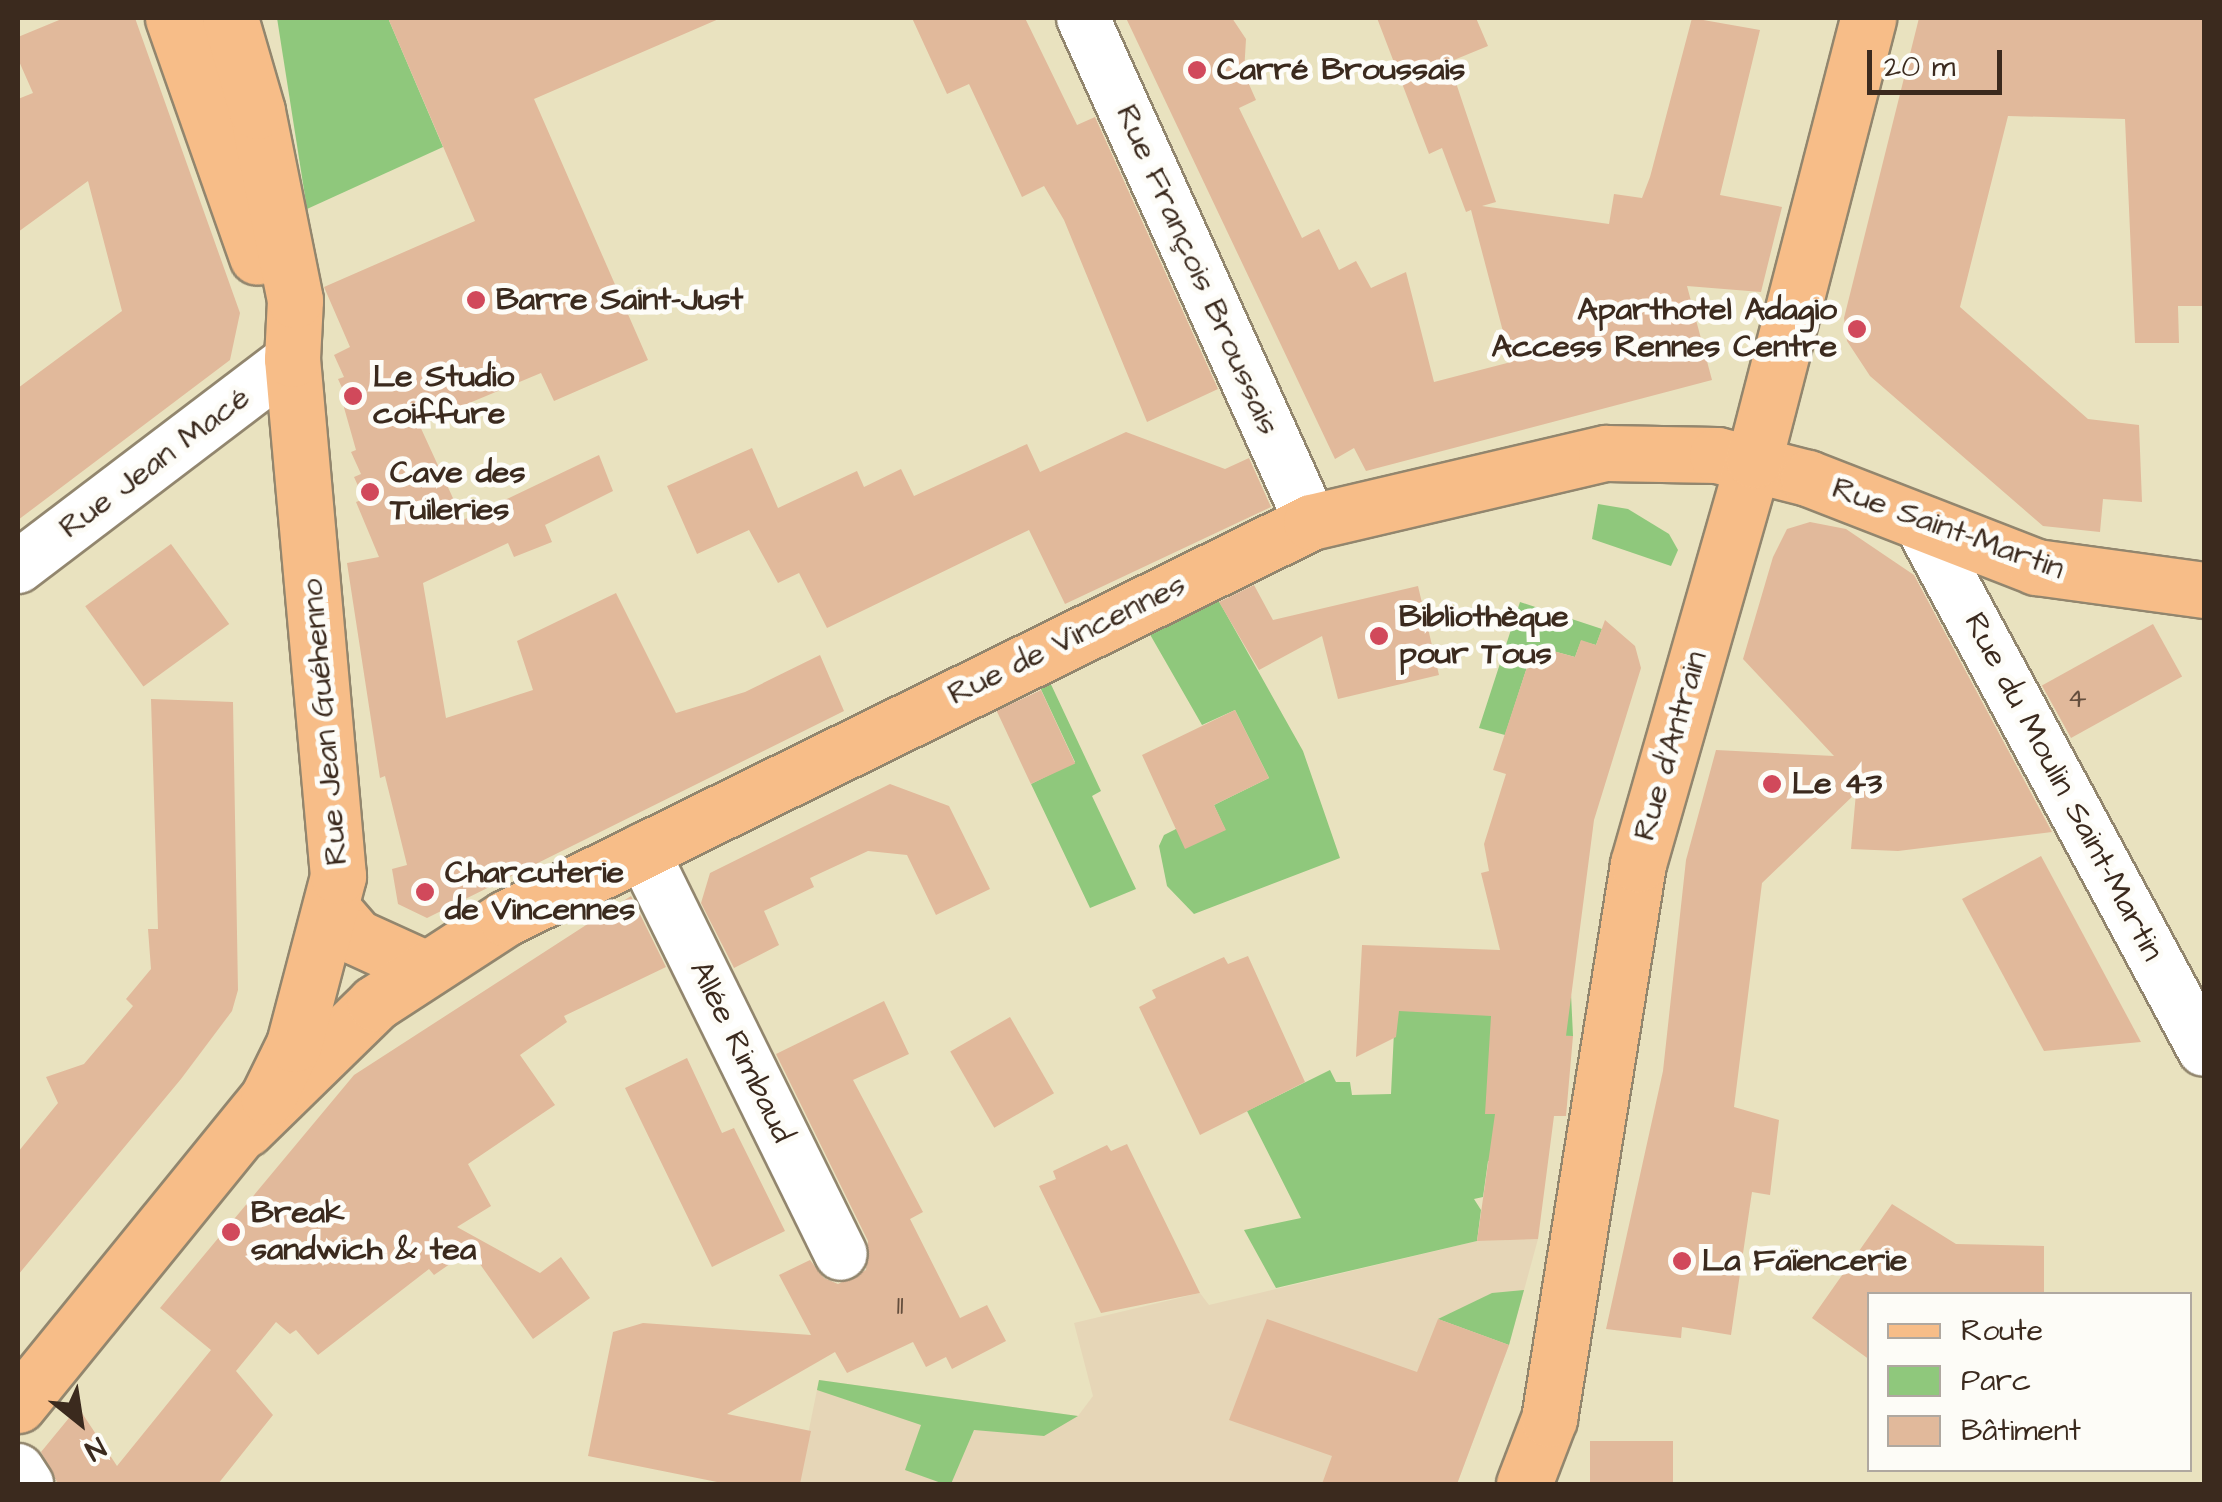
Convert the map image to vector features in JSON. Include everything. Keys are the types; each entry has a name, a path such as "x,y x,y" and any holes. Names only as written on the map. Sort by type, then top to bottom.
{"main road":[{"name":"Rue Jean Guéhenno","path":"173,18 292,359"},
{"name":"Rue Jean Guéhenno","path":"18,1405 246,1130 294,1044 332,909 340,856 292,359 295,300 257,110 230,18"},
{"name":"Rue d'Antrain","path":"1524,1484 1549,1419 1638,864 1754,460 1868,18"},
{"name":"Rue de Vincennes","path":"246,1130 375,1002 424,968 642,850 1311,522 1606,454 1754,460"},
{"name":"Rue Saint-Martin","path":"1754,460 2036,567 2204,590"},
{"path":"332,909 356,938 424,968"}],"street":[{"name":"Rue François Broussais","path":"1083,18 1311,522"},
{"name":"Rue Jean Macé","path":"18,566 292,359"},
{"name":"Rue du Moulin Saint-Martin","path":"1921,524 2204,1050"},
{"name":"Allée Rimbaud","path":"642,850 841,1254"},
{"path":"18,1470 26,1484"}],"shaded area":[{"path":"1538,1239 1509,1345 1457,1484 798,1484 819,1380 1078,1416 1093,1396 1074,1323 1200,1293 1209,1305 1477,1241"}],"green space":[{"path":"277,18 388,18 443,147 307,209"},
{"path":"1598,504 1628,509 1669,534 1678,550 1671,566 1592,539"},
{"path":"1216,596 1303,751 1340,858 1194,914 1167,886 1159,846 1164,835 1176,829 1225,829 1214,805 1269,778 1235,710 1202,725 1148,631"},
{"path":"1520,602 1602,629 1596,645 1581,641 1575,657 1553,651 1546,665 1529,661 1505,735 1479,728"},
{"path":"1048,678 1101,791 1092,796 1136,889 1090,908 1031,784 1075,762 1038,683"},
{"path":"1571,994 1573,1036 1533,1035 1506,1163 1488,1161 1483,1197 1474,1199 1481,1210 1477,1241 1276,1288 1244,1230 1301,1218 1247,1111 1330,1070 1336,1082 1350,1082 1352,1095 1391,1094 1395,1011"},
{"path":"1524,1290 1509,1345 1438,1319 1492,1293"},
{"path":"819,1380 1078,1416 1044,1436 974,1430 951,1484 944,1484 905,1470 921,1425 817,1390"}],"building":[{"path":"64,18 135,18 240,313 230,360 18,520 18,388 122,311 88,181 18,232 18,99 33,93 18,59 18,37"},
{"path":"388,18 721,18 534,99 648,360 554,401 541,373 419,424 463,520 599,455 613,491 545,525 552,542 514,557 508,543 423,583 446,718 533,690 517,641 616,593 676,713 745,692 820,655 844,711 427,918 398,904 392,869 407,865 385,776 380,778 347,563 379,557 356,502 364,499 354,477 361,474 351,452 356,450 343,404 348,401 338,379 344,377 334,355 350,347 324,287 475,221"},
{"path":"912,18 1025,18 1077,125 1095,117 1218,389 1147,422 1064,220 1044,186 1022,197 969,84 947,94"},
{"path":"1126,18 1232,18 1246,39 1244,73 1256,100 1239,108 1302,238 1319,229 1339,270 1356,261 1371,288 1406,272 1434,382 1511,362 1471,210 1466,212 1442,148 1429,154 1377,18 1476,18 1488,46 1449,62 1496,202 1482,206 1609,224 1614,194 1642,198 1692,18 1760,30 1720,195 1782,207 1761,292 1687,286 1712,380 1366,471 1354,448 1335,459"},
{"path":"1919,18 2204,18 2204,306 2178,306 2179,343 2135,343 2125,119 2008,116 1960,307 2088,419 2139,425 2142,502 2103,499 2100,532 2043,526 1870,376 1847,341 1844,318"},
{"path":"1126,432 1225,469 1249,458 1271,507 1065,604 1029,530 827,628 799,573 778,583 749,530 697,554 667,486 752,448 778,508 857,471 864,487 901,469 914,496 1027,444 1040,472"},
{"path":"1810,522 1846,529 1914,575 2052,832 1898,851 1851,849 1856,793 1762,883 1734,1107 1779,1120 1770,1195 1752,1192 1731,1335 1682,1327 1681,1338 1606,1329 1663,1071 1686,860 1716,750 1834,756 1743,659 1773,557 1787,529"},
{"path":"171,544 229,624 143,686 85,606"},
{"path":"1254,585 1273,620 1418,586 1439,675 1338,699 1322,636 1259,670 1219,602"},
{"path":"1605,620 1635,646 1641,668 1594,820 1566,1036 1573,1036 1566,1116 1554,1116 1538,1239 1477,1241 1495,1114 1485,1114 1491,1016 1399,1011 1396,1037 1356,1057 1362,945 1500,950 1481,873 1489,871 1484,844 1506,774 1493,770 1529,661 1546,665 1553,651 1575,657 1581,640 1596,645"},
{"path":"2153,624 2182,676 2071,738 2042,686"},
{"path":"1041,690 1075,763 1031,784 997,711"},
{"path":"151,699 233,702 238,990 232,1011 181,1079 18,1275 18,1152 58,1103 46,1077 84,1064 133,1006 126,999 151,969 148,929 158,929"},
{"path":"1235,710 1269,778 1214,805 1226,830 1185,849 1142,755"},
{"path":"890,784 949,806 990,889 936,915 907,855 868,851 810,878 814,887 764,911 779,945 734,968 701,903 710,873"},
{"path":"2041,856 2141,1042 2044,1051 1962,899"},
{"path":"631,896 666,967 564,1016 567,1022 520,1055 555,1105 468,1164 491,1206 457,1227 540,1273 561,1257 590,1298 533,1339 470,1250 434,1275 429,1269 318,1355 296,1330 290,1334 276,1322 236,1371 273,1415 218,1484 58,1484 41,1452 78,1407 117,1466 211,1350 160,1308 354,1075"},
{"path":"1248,956 1305,1082 1200,1135 1139,1007 1156,998 1152,990 1224,957 1228,964"},
{"path":"884,1001 909,1054 853,1080 923,1212 910,1219 960,1318 987,1305 1006,1341 952,1369 946,1357 926,1367 913,1342 847,1373 835,1352 727,1414 811,1431 800,1484 727,1484 588,1456 613,1332 643,1323 811,1335 779,1275 810,1260 824,1278 838,1284 866,1270 868,1241 776,1054"},
{"path":"1010,1017 1054,1093 994,1128 950,1052"},
{"path":"687,1058 722,1133 734,1128 785,1231 712,1267 625,1088"},
{"path":"1127,1144 1200,1293 1101,1313 1039,1186 1056,1179 1053,1171 1107,1145 1111,1151"},
{"path":"1892,1204 1956,1244 2044,1246 2044,1292 1867,1292 1867,1358 1812,1318"},
{"path":"1267,1319 1417,1372 1438,1319 1509,1345 1457,1484 1322,1484 1332,1456 1229,1420"},
{"path":"1590,1441 1673,1441 1673,1484 1590,1484"}],"place":[{"name":"Carré Broussais","path":"1197,70"},
{"name":"Barre Saint-Just","path":"476,300"},
{"name":"Aparthotel Adagio Access Rennes Centre","path":"1857,329"},
{"name":"Le Studio coiffure","path":"353,396"},
{"name":"Cave des Tuileries","path":"370,492"},
{"name":"Bibliothèque pour Tous","path":"1379,636"},
{"name":"Le 43","path":"1772,784"},
{"name":"Charcuterie de Vincennes","path":"425,892"},
{"name":"Break sandwich & tea","path":"231,1232"},
{"name":"La Faïencerie","path":"1682,1261"}]}
